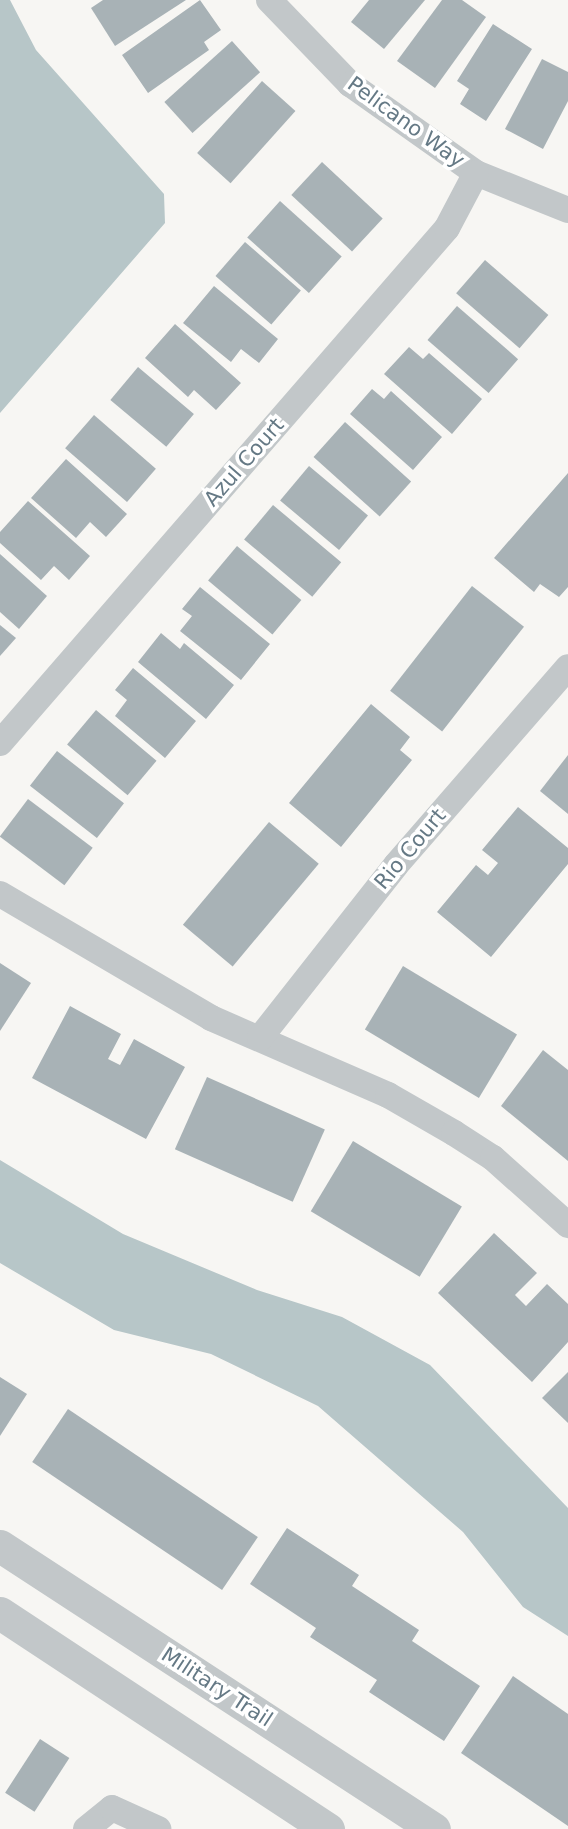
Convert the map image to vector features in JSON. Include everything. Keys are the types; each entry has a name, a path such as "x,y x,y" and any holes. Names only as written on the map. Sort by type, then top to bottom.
{"street":[{"name":"Pelicano Way","path":"268,0 351,85 477,173 568,210"},
{"name":"Azul Court","path":"0,743 447,228 477,173"},
{"name":"Rio Court","path":"260,1038 396,865 568,667"},
{"path":"0,894 211,1018 388,1095 454,1133 493,1158 568,1225"},
{"name":"Military Trail","path":"2,1552 433,1829"},
{"path":"0,1613 328,1829"},
{"path":"86,1829 112,1808 158,1829"}],"shaded area":[{"path":"0,0 10,0 36,50 164,194 165,223 0,413"},
{"path":"0,1160 123,1234 257,1290 342,1317 430,1365 568,1508 568,1636 523,1607 463,1532 318,1406 211,1354 114,1330 0,1263"}],"building":[{"path":"103,0 186,0 115,46 91,8"},
{"path":"200,0 221,30 204,42 209,50 148,93 122,55"},
{"path":"369,0 425,0 384,49 351,22"},
{"path":"442,0 462,0 486,17 435,88 397,61"},
{"path":"493,24 532,49 486,121 460,104 469,89 457,81"},
{"path":"232,41 260,72 192,133 164,102"},
{"path":"542,59 568,72 568,101 543,149 505,129"},
{"path":"262,81 295,111 231,183 197,153"},
{"path":"322,162 383,219 352,252 291,195"},
{"path":"280,201 342,257 309,293 247,237"},
{"path":"245,242 301,291 271,325 215,276"},
{"path":"485,260 548,315 520,348 456,293"},
{"path":"214,286 278,339 259,363 241,349 231,362 183,323"},
{"path":"457,306 518,359 489,393 427,340"},
{"path":"175,324 241,383 216,410 194,390 188,397 145,358"},
{"path":"409,347 423,359 429,353 482,399 452,434 384,374"},
{"path":"138,367 194,414 166,447 110,400"},
{"path":"372,389 384,399 391,391 442,437 413,470 350,414"},
{"path":"94,415 156,469 127,502 65,448"},
{"path":"345,422 411,482 380,516 314,457"},
{"path":"66,459 127,514 106,537 90,522 76,538 31,498"},
{"path":"309,466 368,515 339,550 280,500"},
{"path":"568,473 568,587 559,597 540,584 534,592 494,558"},
{"path":"28,501 90,556 69,580 54,566 41,580 0,543 0,532"},
{"path":"273,505 341,562 312,597 244,539"},
{"path":"237,546 301,600 272,634 208,580"},
{"path":"0,554 47,596 19,629 0,612"},
{"path":"472,586 524,627 442,731 390,691"},
{"path":"200,587 270,644 241,680 180,631 192,616 182,609"},
{"path":"0,625 16,638 0,656"},
{"path":"161,633 180,649 184,643 234,685 206,719 138,662"},
{"path":"133,668 196,721 165,758 115,716 127,700 115,690"},
{"path":"371,704 410,737 400,750 412,760 341,847 289,803"},
{"path":"96,710 157,761 128,795 67,744"},
{"path":"57,751 124,803 97,838 30,786"},
{"path":"568,755 568,814 540,791"},
{"path":"28,799 93,848 64,885 0,837"},
{"path":"518,807 568,848 568,864 491,957 437,912 476,865 488,875 498,863 482,850"},
{"path":"269,822 319,864 233,966 183,925"},
{"path":"0,963 31,983 0,1031"},
{"path":"403,966 517,1035 479,1098 365,1029"},
{"path":"70,1006 121,1034 108,1059 120,1065 134,1039 185,1067 146,1139 32,1078"},
{"path":"543,1050 568,1070 568,1161 501,1106"},
{"path":"207,1077 325,1129 293,1202 175,1149"},
{"path":"353,1141 462,1206 420,1277 311,1211"},
{"path":"494,1233 537,1273 515,1295 526,1306 547,1284 568,1304 568,1342 532,1382 438,1293"},
{"path":"568,1372 568,1423 542,1398"},
{"path":"0,1377 27,1394 0,1436"},
{"path":"68,1409 258,1537 222,1590 32,1462"},
{"path":"287,1528 359,1575 352,1586 419,1630 412,1641 480,1686 444,1741 369,1692 377,1680 310,1637 316,1628 250,1584"},
{"path":"513,1676 568,1714 568,1826 461,1753"},
{"path":"40,1739 69,1758 34,1812 5,1793"}]}
